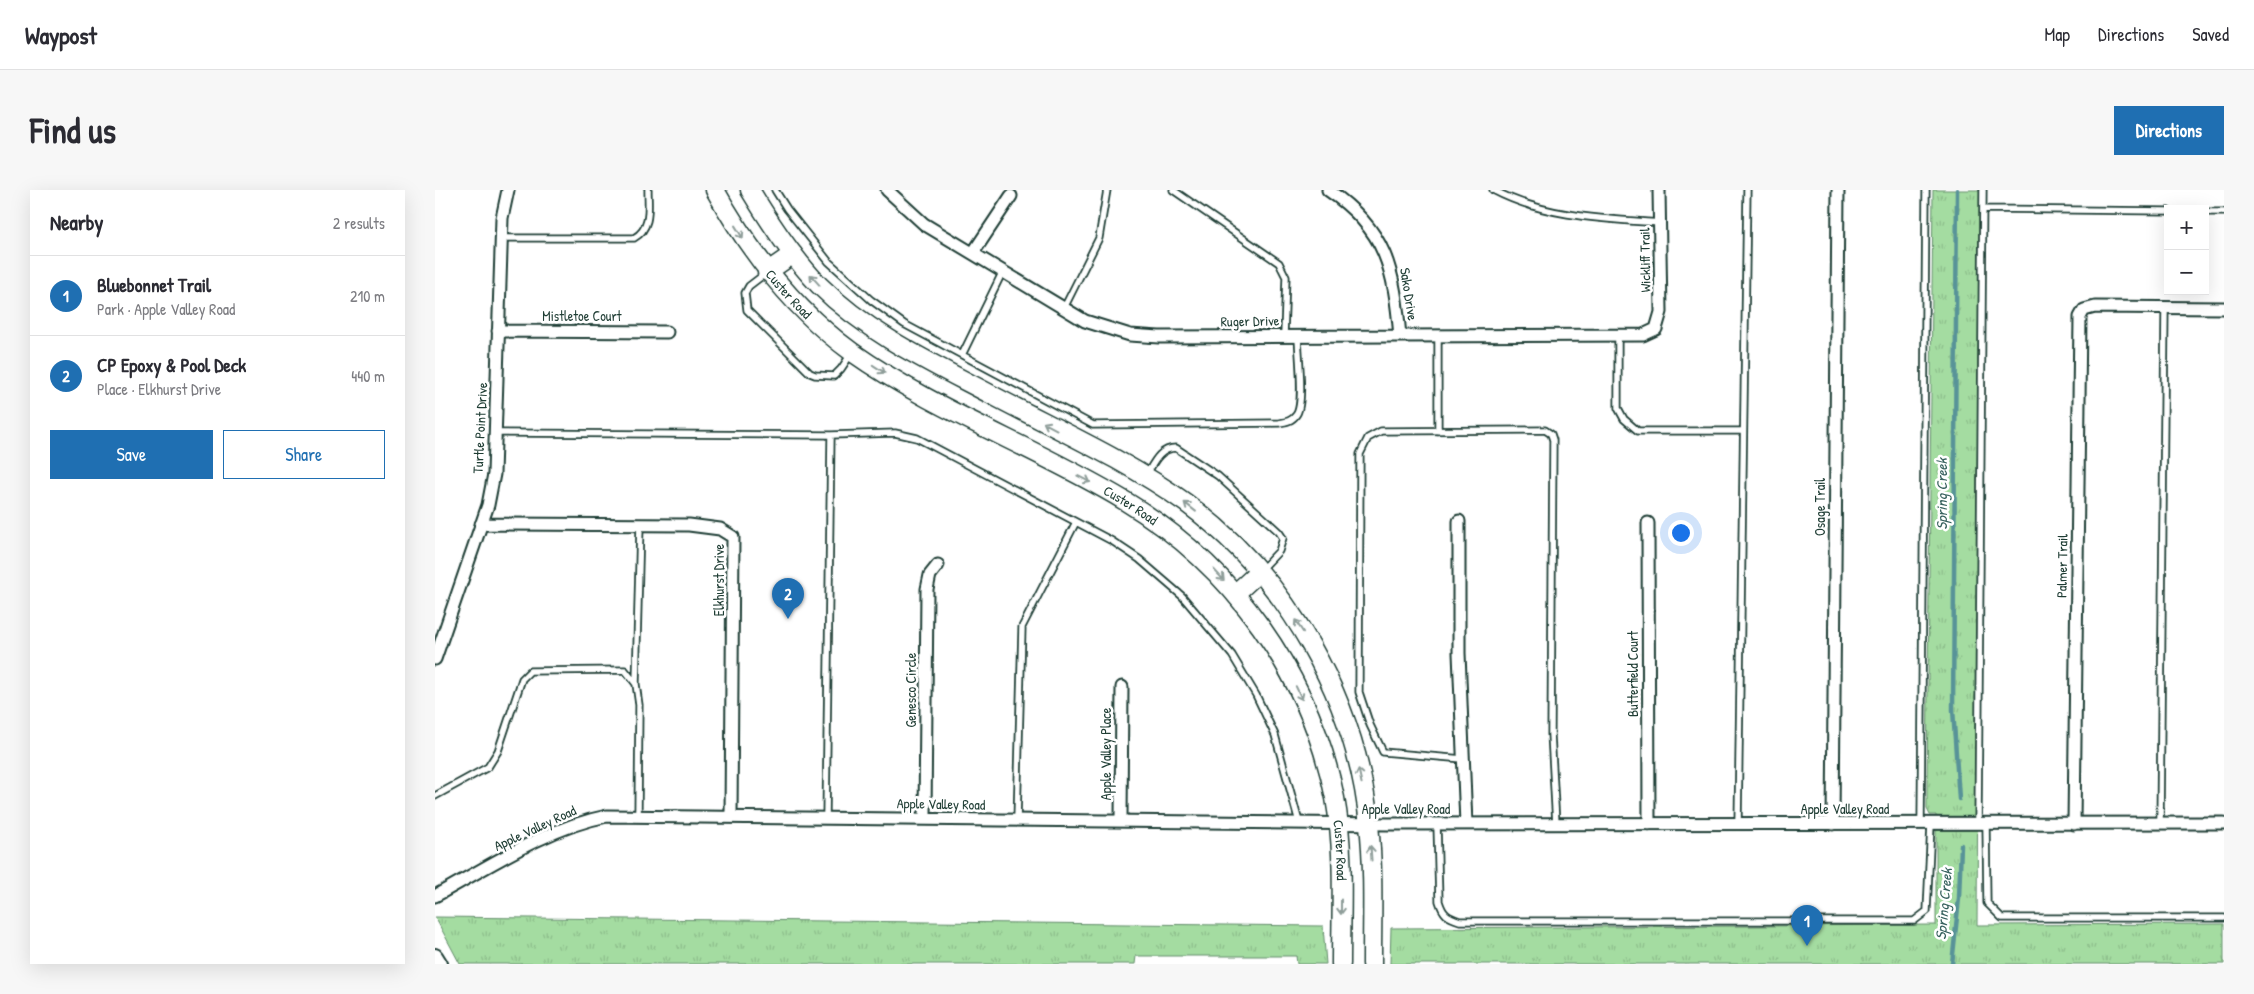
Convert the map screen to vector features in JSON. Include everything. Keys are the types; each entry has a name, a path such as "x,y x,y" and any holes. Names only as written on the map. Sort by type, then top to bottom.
{"main road":[{"name":"Custer Road","path":"715,190 740,234 767,272 808,316 852,352 904,385 1124,500 1180,538 1236,593 1276,650 1310,716 1326,763 1339,823 1341,964"},
{"name":"Custer Road","path":"750,190 793,254 820,285 840,303 907,350 1145,476 1209,522 1259,572 1302,630 1337,700 1358,766 1369,824 1372,861 1372,964"},
{"path":"767,272 793,254"},
{"path":"1236,593 1259,572"}],"street":[{"name":"Turtle Point Drive","path":"435,658 481,524 494,474 497,433 501,238 502,218 508,190"},
{"name":"Ruger Drive","path":"887,190 924,224 1002,272 1064,308 1106,329 1130,335 1159,337 1643,335 1656,329"},
{"name":"Sako Drive","path":"1328,190 1372,229 1381,247 1396,290 1400,336"},
{"name":"Wickliff Trail","path":"1656,329 1661,312 1659,190"},
{"name":"Osage Trail","path":"1833,824 1838,190"},
{"path":"973,253 1011,196"},
{"name":"Palmer Trail","path":"2074,824 2080,317 2084,310 2095,307 2165,308"},
{"path":"2165,308 2224,308"},
{"name":"Mistletoe Court","path":"498,331 667,332"},
{"name":"Apple Valley Road","path":"1459,521 1459,653 1466,824"},
{"name":"Butterfield Court","path":"1648,523 1649,824"},
{"name":"Elkhurst Drive","path":"481,524 689,525 720,529 733,537 731,817"},
{"name":"Genesco Circle","path":"925,819 927,589 930,575 938,565"},
{"name":"Apple Valley Place","path":"1121,821 1122,687"},
{"name":"Apple Valley Road","path":"435,896 542,838 587,820 607,816 1369,824 2224,823"},
{"path":"435,956 440,964"}],"lane":[{"path":"501,238 634,238 640,234 648,222 648,190"},
{"path":"775,190 787,209 829,262 871,300 904,324 1093,425 1279,423 1291,420 1298,413 1300,400 1298,335"},
{"path":"1064,308 1099,238 1107,190"},
{"path":"1173,190 1279,263 1286,277 1285,335"},
{"path":"1493,190 1517,202 1585,218 1660,223"},
{"path":"1738,824 1742,431 1747,190"},
{"path":"1437,824 1439,901 1443,912 1448,918 1460,921 1914,920 1927,911 1926,190"},
{"path":"1983,190 1982,824 1987,902 2002,918 2224,918"},
{"path":"1983,209 2164,211"},
{"path":"2209,212 2224,212"},
{"path":"767,272 749,286 745,293 747,310 809,372 826,377 834,376 852,352"},
{"path":"962,355 1002,272"},
{"path":"2160,823 2165,308"},
{"path":"1618,335 1618,408 1624,419 1638,431 1742,431"},
{"path":"1438,336 1438,431"},
{"path":"1463,759 1383,752 1370,725 1359,692 1360,454 1369,438 1381,431 1545,430 1551,434 1553,440 1551,734 1556,824"},
{"path":"497,433 831,435 895,433 917,438 1076,522 1139,559 1182,596 1232,655 1256,696 1275,735 1299,822"},
{"path":"826,818 831,435"},
{"path":"1145,476 1159,455 1165,450 1176,448 1218,476 1279,532 1283,538 1279,551 1259,572"},
{"path":"1017,820 1022,627 1076,522"},
{"path":"637,816 639,705 636,684 640,525"},
{"path":"435,796 488,767 498,751 522,679 531,671 625,670 636,684"}],"green space":[{"path":"1933,190 1981,190 1977,925 2224,924 2224,964 1390,964 1391,928 1936,925 1936,815 1930,815 1927,809"},
{"path":"435,917 1323,926 1326,964 1297,964 1296,956 1136,956 1135,964 460,964"}],"waterway":[{"name":"Spring Creek","path":"1957,190 1953,709 1959,799"},
{"name":"Spring Creek","path":"1952,964 1959,898 1961,845"}],"place":[{"name":"CP Epoxy & Pool Deck","path":"788,619"},
{"name":"Bluebonnet Trail","path":"1807,946"}]}
